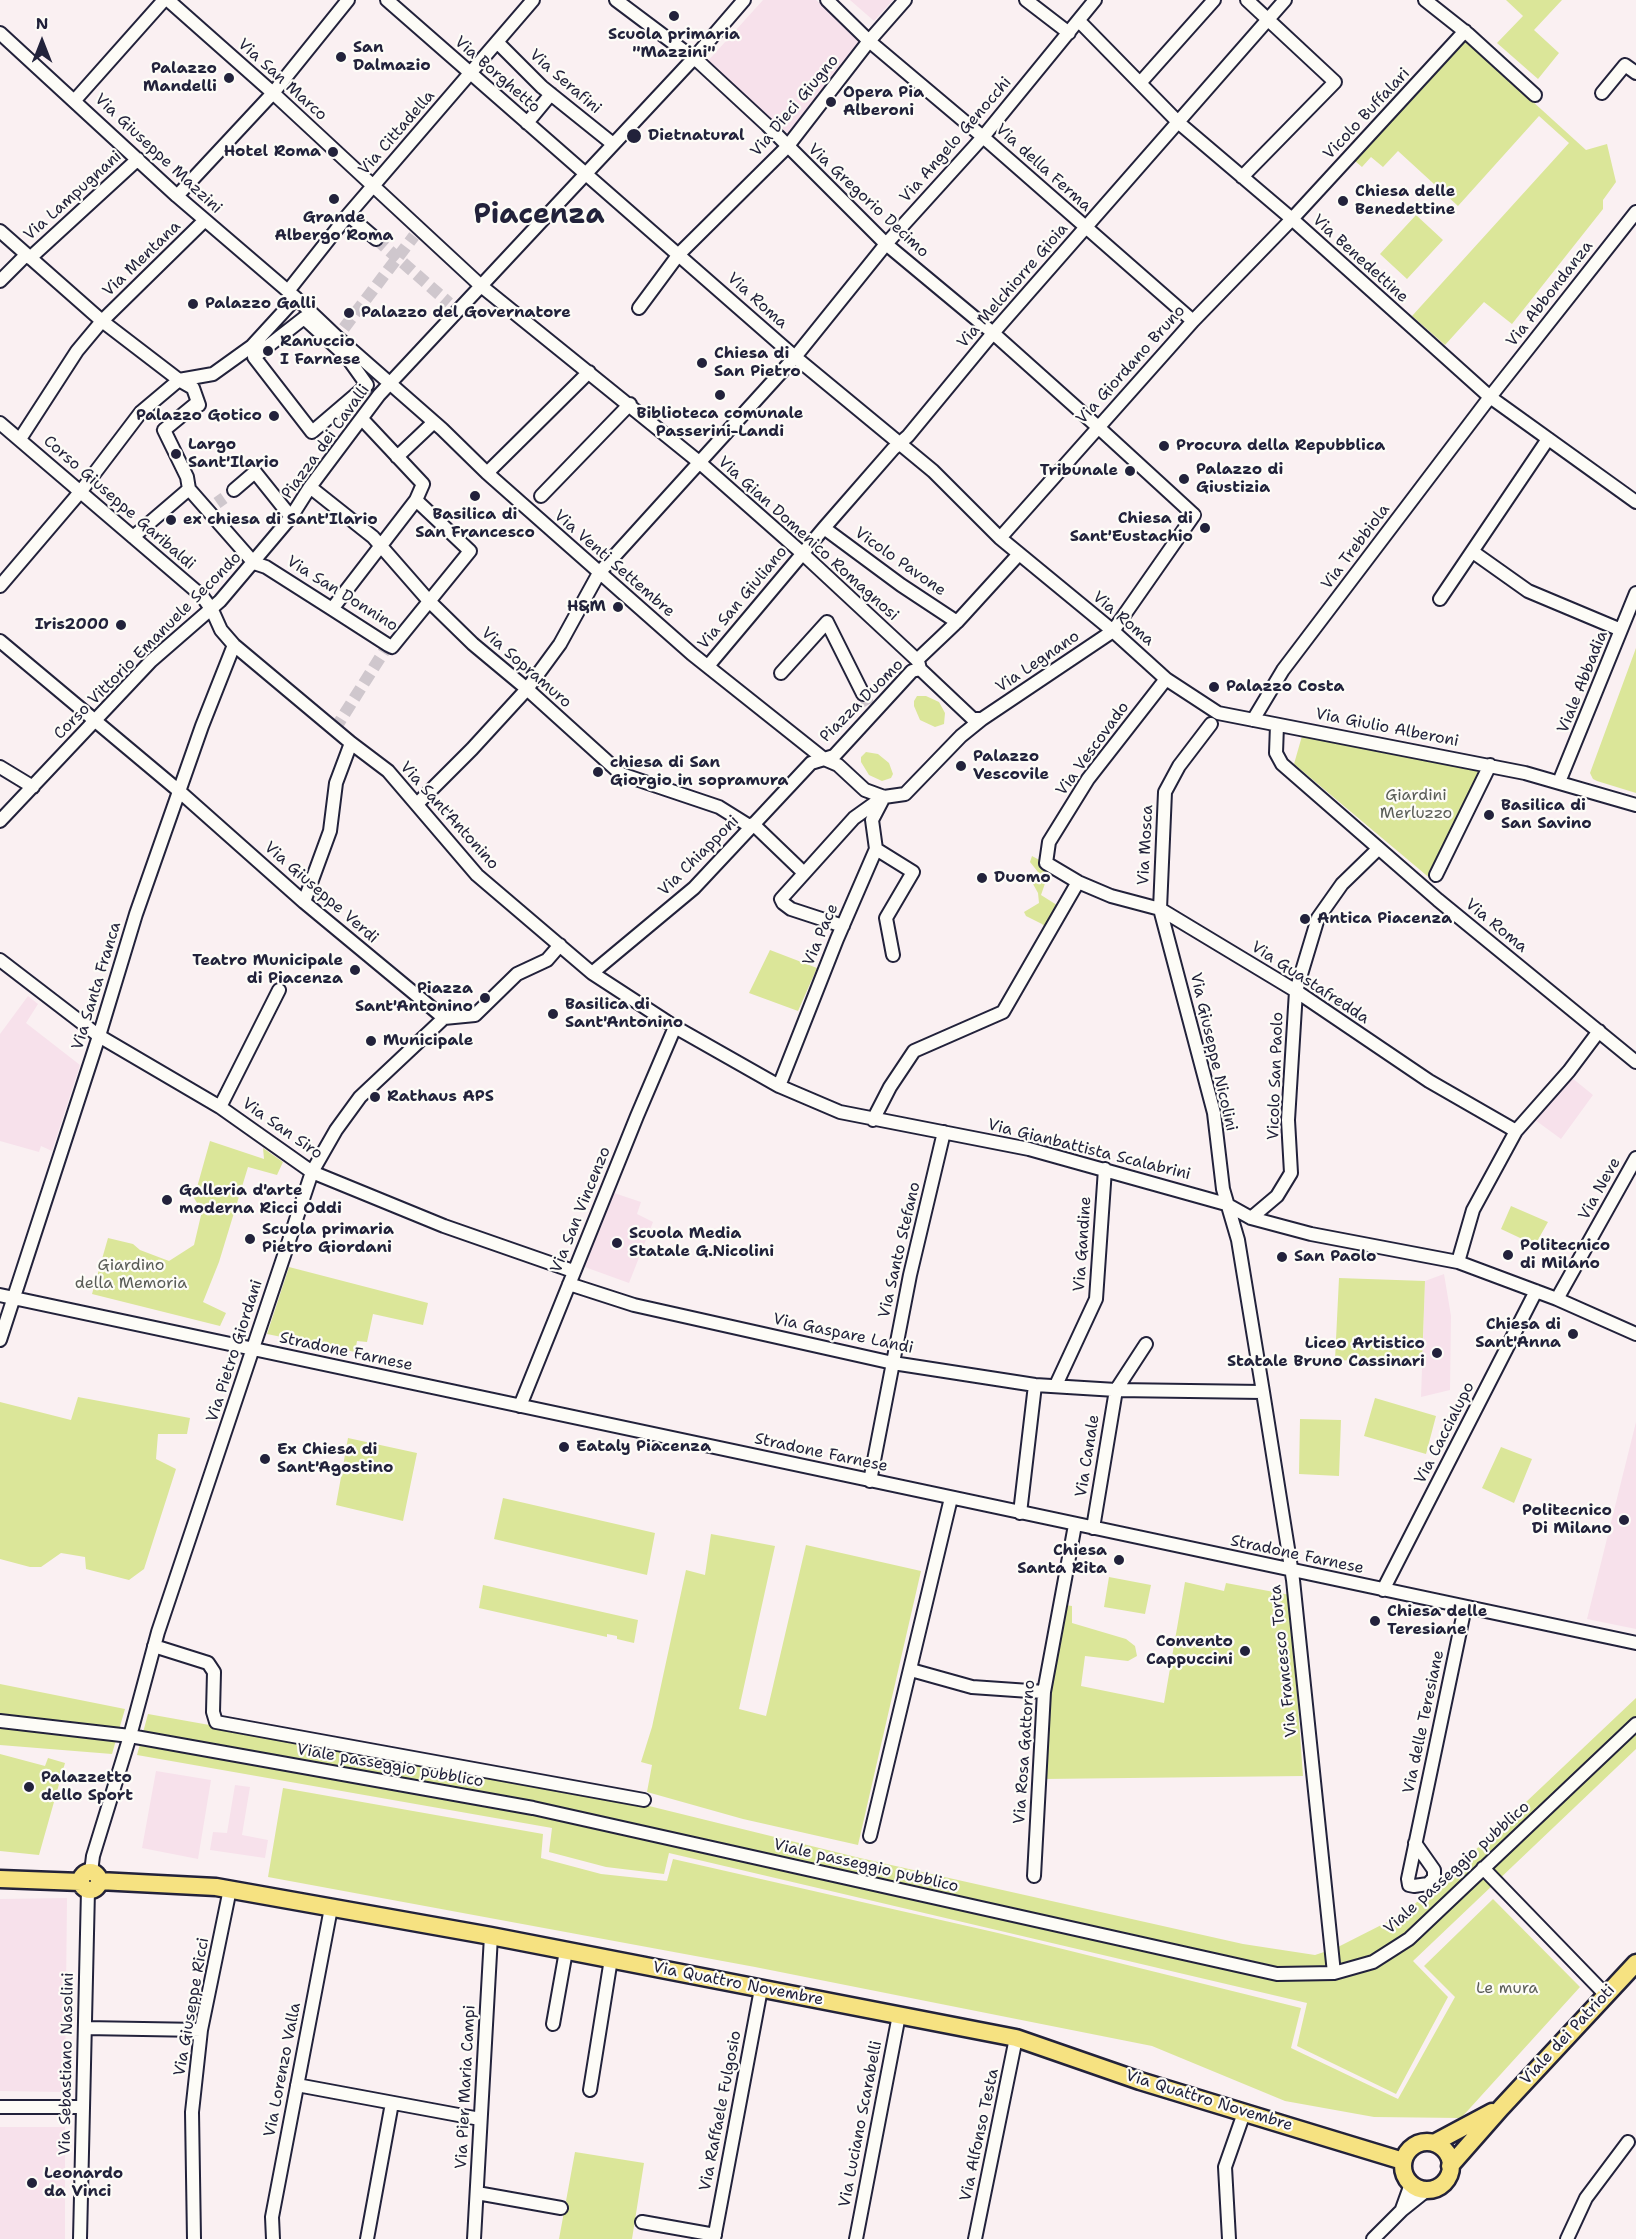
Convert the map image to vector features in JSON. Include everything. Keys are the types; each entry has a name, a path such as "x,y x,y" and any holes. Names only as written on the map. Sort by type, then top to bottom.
{"main road":[{"name":"Via Quattro Novembre","path":"0,1879 89,1881 230,1889 491,1936 1016,2038 1140,2081 1244,2113 1364,2148 1408,2154"},
{"name":"Viale dei Patrioti","path":"1419,2187 1434,2188 1446,2180 1450,2166 1636,1963"},
{"name":"Viale dei Patrioti","path":"1408,2154 1419,2144 1434,2143 1501,2108"},
{"path":"1434,2143 1446,2151 1450,2166"},
{"path":"1408,2154 1404,2174 1419,2187"}],"street":[{"name":"Via San Marco","path":"166,0 273,93 373,186 417,233"},
{"path":"75,100 166,0"},
{"path":"177,196 273,93 348,0"},
{"name":"Via Borghetto","path":"387,0 585,174"},
{"name":"Via Cittadella","path":"292,295 348,215 533,0"},
{"name":"Via Gregorio Decimo","path":"616,0 694,58 767,125 886,244 993,333 1194,515 1113,632"},
{"path":"390,384 453,307 480,285 694,58 744,0"},
{"name":"Via della Ferma","path":"827,0 869,41 983,137 1193,321"},
{"name":"Via Dieci Giugno","path":"639,308 679,254 787,147 869,41 905,0"},
{"path":"1026,0 1069,33"},
{"name":"Via Angelo Genocchi","path":"417,804 527,689 560,644 599,573 795,357 886,244 983,137 1095,0"},
{"path":"1140,83 1214,0"},
{"path":"1242,177 1335,82 1247,0"},
{"name":"Via Melchiorre Gioia","path":"899,444 993,333 1285,0"},
{"path":"1425,0 1465,32 1535,95"},
{"name":"Via Benedettine","path":"1079,21 1179,123 1292,219 1490,397 1636,502"},
{"name":"Vicolo Buffalari","path":"1292,219 1465,32"},
{"name":"Via Giuseppe Mazzini","path":"0,33 177,196 292,295"},
{"name":"Via Serafini","path":"497,42 551,94 613,144"},
{"path":"1602,93 1625,65 1636,73"},
{"path":"527,123 551,94"},
{"name":"Via Lampugnani","path":"0,281 138,159"},
{"name":"Via Roma","path":"585,174 795,357 933,471 1000,538 1166,679 1218,713 1277,725 1276,753 1282,764 1378,849 1636,1062"},
{"name":"Via Abbondanza","path":"1490,397 1636,212"},
{"path":"348,215 376,239"},
{"name":"Via Giordano Bruno","path":"1000,538 1193,321 1292,219"},
{"name":"Via Mentana","path":"20,439 77,351 102,321 205,220"},
{"path":"0,231 102,321 178,380 193,388 198,403 164,430 187,477 189,489"},
{"name":"Via Gian Domenico Romagnosi","path":"417,233 699,462 802,553 919,664"},
{"path":"0,586 81,491 141,412 178,380 213,374 252,346 292,295"},
{"name":"Piazza dei Cavalli","path":"223,499 255,472 291,517 310,487 390,384 340,333 292,295"},
{"name":"Piazza dei Cavalli","path":"304,318 347,357 367,385 312,432 254,357 304,318"},
{"path":"486,473 589,372"},
{"name":"Via Venti Settembre","path":"390,384 434,422 486,473 534,502 599,573 711,661 824,759"},
{"name":"Via Trebbiola","path":"1253,720 1284,670 1490,397"},
{"path":"534,502 630,404"},
{"path":"332,609 416,500 423,484 362,419"},
{"path":"397,457 434,422"},
{"name":"Corso Giuseppe Garibaldi","path":"0,423 202,596 212,610"},
{"path":"1440,599 1548,439"},
{"name":"Via San Giuliano","path":"711,661 802,553 899,444"},
{"name":"Via Sopramuro","path":"310,487 373,537 429,601 473,644 527,689 621,774 719,807 752,825 804,873"},
{"path":"189,489 223,499 254,563"},
{"path":"133,537 189,489"},
{"path":"416,500 470,551 429,601"},
{"name":"Corso Vittorio Emanuele Secondo","path":"0,821 151,661 212,610 291,517"},
{"name":"Vicolo Pavone","path":"824,528 901,585 957,622"},
{"path":"1473,552 1528,591 1621,630"},
{"path":"919,664 1019,554"},
{"name":"Via San Donnino","path":"254,563 266,567 392,647 429,601"},
{"name":"Viale Abbadia","path":"1559,782 1636,594"},
{"name":"Via Sant'Antonino","path":"212,610 221,630 234,645 388,771 477,875 560,945"},
{"path":"781,673 827,622 869,703"},
{"name":"Via Legnano","path":"982,719 1113,632"},
{"name":"Via Giuseppe Verdi","path":"0,641 179,791 303,902 444,1018"},
{"name":"Via Santa Franca","path":"0,1340 99,1036 136,914 202,726 234,645"},
{"name":"Piazza Duomo","path":"824,759 834,756 869,703 919,664 974,719 982,719"},
{"name":"Via Vescovado","path":"1049,842 1088,779 1166,679"},
{"path":"843,926 802,913 783,903 781,899 854,818 884,797 905,795 961,736 982,719"},
{"name":"Via Mosca","path":"1161,909 1166,792 1179,766 1211,724"},
{"name":"Via Giulio Alberoni","path":"1277,725 1490,765 1559,782 1636,805"},
{"path":"303,902 330,831 336,783 351,743"},
{"name":"Piazza Duomo","path":"824,759 838,765 865,790 884,797"},
{"name":"Via Chiapponi","path":"592,974 694,888 811,763 824,759"},
{"path":"1436,875 1490,765"},
{"path":"0,766 33,787"},
{"path":"884,797 872,820 876,849 913,872 886,918 893,955"},
{"name":"Via Guastafredda","path":"1049,842 1046,862 1078,882 1111,896 1161,909 1296,991 1429,1081 1516,1131"},
{"name":"Via Pace","path":"778,1086 876,849"},
{"name":"Vicolo San Paolo","path":"1251,1218 1277,1196 1291,1173 1288,1120 1296,991 1317,918 1342,884 1378,849"},
{"path":"873,1120 890,1087 914,1051 1003,1012 1078,882"},
{"name":"Via Giuseppe Nicolini","path":"1161,909 1214,1113 1222,1189 1238,1240"},
{"path":"444,1018 475,1015 518,974 548,960 560,945"},
{"name":"Via Gianbattista Scalabrini","path":"560,945 592,974 675,1027 778,1086 840,1112 1029,1149 1226,1204 1251,1218 1311,1234 1458,1262 1557,1299 1636,1334"},
{"name":"Via San Siro","path":"0,960 99,1036 220,1107 312,1172 444,1226 573,1271"},
{"path":"220,1107 279,990"},
{"name":"Via Pietro Giordani","path":"130,1736 154,1646 312,1172 336,1130 360,1096 444,1018"},
{"name":"Via San Vincenzo","path":"520,1406 573,1271 675,1027"},
{"path":"1458,1262 1473,1210 1516,1131 1569,1071 1599,1031"},
{"name":"Via Santo Stefano","path":"870,1481 910,1275 944,1132"},
{"name":"Via Neve","path":"1557,1299 1636,1158"},
{"name":"Via Gandine","path":"1056,1385 1096,1299 1106,1169"},
{"name":"Via Francesco Torta","path":"1238,1240 1291,1570 1334,1973"},
{"name":"Via Gaspare Landi","path":"569,1284 634,1305 893,1363 1035,1384 1116,1390 1263,1392"},
{"name":"Via Caccialupo","path":"1383,1590 1536,1291"},
{"name":"Stradone Farnese","path":"0,1295 1636,1643"},
{"path":"1116,1390 1146,1344"},
{"path":"1020,1513 1035,1384"},
{"name":"Via Canale","path":"1093,1528 1116,1390"},
{"path":"870,1836 951,1498"},
{"name":"Via Rosa Gattorno","path":"1034,1876 1044,1692 1075,1524"},
{"name":"Via delle Teresiane","path":"1415,1843 1465,1607"},
{"path":"154,1646 208,1663 214,1672 213,1712 216,1722 644,1800"},
{"path":"911,1670 972,1687 1044,1692"},
{"name":"Viale passeggio pubblico","path":"0,1721 130,1736 532,1808 1277,1974 1334,1973 1373,1962 1409,1939 1633,1727"},
{"name":"Via Sebastiano Nasolini","path":"80,2239 89,1881 93,1856 130,1736"},
{"path":"1483,1868 1606,1995"},
{"name":"Via Giuseppe Ricci","path":"194,2239 192,2112 201,2030 230,1889"},
{"name":"Via Lorenzo Valla","path":"273,2239 272,2217 331,1908"},
{"name":"Via Pier Maria Campi","path":"474,2239 491,1936"},
{"path":"553,2024 566,1951"},
{"path":"590,2090 611,1959"},
{"name":"Via Raffaele Fulgosio","path":"715,2237 761,1989"},
{"name":"Via Luciano Scarabelli","path":"856,2239 899,2016"},
{"path":"85,2028 201,2030"},
{"name":"Via Alfonso Testa","path":"975,2239 1016,2038"},
{"path":"297,2085 480,2119"},
{"path":"367,2239 392,2103"},
{"path":"0,2107 83,2107"},
{"path":"1229,2239 1225,2167 1244,2113"},
{"path":"1567,2239 1586,2198 1628,2142"},
{"path":"1373,2239 1402,2210 1419,2187"},
{"path":"477,2193 561,2208"},
{"path":"642,2222 715,2237"}],"shaded area":[{"path":"763,0 816,0 864,43 790,135 706,63"},
{"path":"850,0 893,0 874,21"},
{"path":"28,996 38,1004 26,1023 80,1065 52,1151 41,1146 39,1152 0,1141 0,1034"},
{"path":"1566,1073 1593,1095 1561,1139 1531,1117"},
{"name":"Scuola Media Statale G.Nicolini","path":"611,1192 641,1202 637,1214 653,1222 629,1283 582,1266"},
{"name":"Liceo Artistico Statale Bruno Cassinari","path":"1444,1274 1451,1316 1450,1390 1421,1397 1425,1281"},
{"name":"Politecnico Di Milano","path":"1636,1422 1636,1629 1587,1619"},
{"path":"156,1771 211,1780 198,1859 142,1848"},
{"path":"235,1785 250,1787 242,1835 268,1840 265,1858 210,1850 213,1832 227,1833"},
{"path":"67,1898 65,2092 0,2091 0,1899"},
{"name":"Leonardo da Vinci","path":"0,2127 65,2127 65,2239 0,2239"}],"green space":[{"path":"1506,0 1562,0 1534,30 1559,53 1538,79 1497,43 1523,16"},
{"path":"1465,40 1586,150 1607,144 1616,182 1603,200 1603,209 1512,324 1484,302 1445,345 1412,316 1569,143 1539,116 1458,206 1398,151 1383,167 1371,157 1362,167 1355,161"},
{"path":"1416,215 1443,240 1407,279 1380,254"},
{"path":"1636,648 1636,793 1597,781 1590,773"},
{"path":"917,696 926,696 939,702 945,713 944,724 935,727 920,720 914,706"},
{"name":"Giardini Merluzzo","path":"1302,736 1484,771 1432,880 1294,764"},
{"path":"866,752 878,754 889,763 893,774 891,778 882,781 869,775 861,762 861,757"},
{"path":"1032,856 1045,863 1049,872 1041,895 1060,907 1048,930 1042,924 1026,916 1024,912 1039,903 1038,893 1033,884 1038,872 1030,862"},
{"path":"770,950 817,968 798,1011 749,993"},
{"name":"Giardino della Memoria","path":"210,1141 264,1159 263,1148 283,1162 277,1175 248,1167 219,1262 203,1302 226,1313 220,1326 92,1294 108,1238 133,1244 140,1250 169,1261 194,1245 202,1211 194,1198"},
{"path":"1511,1206 1548,1222 1535,1245 1501,1229"},
{"path":"289,1267 428,1303 423,1325 373,1314 367,1342 357,1341 355,1352 267,1334"},
{"path":"1339,1278 1425,1281 1422,1363 1335,1360"},
{"path":"78,1397 190,1418 187,1434 158,1434 156,1459 176,1469 144,1569 129,1580 86,1569 85,1557 61,1553 41,1567 30,1567 0,1559 0,1402 71,1420"},
{"path":"1375,1398 1436,1416 1426,1454 1364,1436"},
{"path":"1300,1419 1341,1420 1339,1476 1299,1474"},
{"path":"348,1438 417,1453 403,1521 336,1505"},
{"path":"1501,1447 1532,1459 1514,1503 1482,1488"},
{"path":"503,1498 655,1533 647,1575 494,1539"},
{"path":"711,1534 775,1546 739,1709 766,1716 806,1545 921,1571 858,1845 743,1819 647,1792 652,1765 641,1762 652,1727 686,1570 705,1575"},
{"path":"1109,1577 1151,1585 1145,1614 1104,1607"},
{"path":"1185,1582 1224,1591 1226,1583 1290,1595 1303,1776 1042,1779 1048,1692 1065,1605 1072,1606 1072,1623 1126,1639 1135,1646 1137,1656 1128,1661 1085,1656 1081,1686 1164,1703"},
{"path":"483,1585 638,1620 634,1643 617,1639 617,1636 607,1634 607,1637 479,1608"},
{"path":"0,1684 125,1709 112,1754 0,1745"},
{"path":"1636,1698 1636,1749 1413,1961 1448,1997 1396,2094 1297,2046 1307,2003 669,1853 664,1874 606,1867 549,1852 552,1828 137,1755 148,1714 580,1789 860,1858 1243,1944 1315,1955 1336,1948 1403,1914 1452,1872"},
{"name":"Palazzetto dello Sport","path":"0,1754 45,1766 48,1758 65,1763 39,1855 0,1851"},
{"name":"Le mura","path":"283,1788 543,1834 541,1858 601,1874 667,1881 673,1859 998,1933 1301,2008 1291,2048 1398,2099 1455,1997 1424,1966 1493,1899 1580,1987 1461,2118 1374,2117 1285,2101 1152,2046 755,1967 268,1877"},
{"path":"575,2152 644,2163 632,2239 559,2239"}],"tunnel":[{"path":"344,328 414,236"},
{"path":"376,239 449,303"},
{"path":"217,503 224,498"},
{"path":"335,729 388,645"},
{"path":"863,694 869,705"}],"place":[{"name":"Scuola primaria \"Mazzini\"","path":"674,16"},
{"name":"San Dalmazio","path":"341,57"},
{"name":"Palazzo Mandelli","path":"229,78"},
{"name":"Opera Pia Alberoni","path":"831,102"},
{"name":"Dietnatural","path":"634,136"},
{"name":"Hotel Roma","path":"333,152"},
{"name":"Grande Albergo Roma","path":"334,199"},
{"name":"Chiesa delle Benedettine","path":"1343,201"},
{"name":"Palazzo Galli","path":"193,304"},
{"name":"Palazzo del Governatore","path":"349,313"},
{"name":"Ranuccio I Farnese","path":"268,351"},
{"name":"Chiesa di San Pietro","path":"702,363"},
{"name":"Biblioteca comunale Passerini-Landi","path":"720,395"},
{"name":"Palazzo Gotico","path":"274,416"},
{"name":"Procura della Repubblica","path":"1164,446"},
{"name":"Largo Sant'Ilario","path":"176,454"},
{"name":"Tribunale","path":"1130,471"},
{"name":"Palazzo di Giustizia","path":"1184,479"},
{"name":"Basilica di San Francesco","path":"475,496"},
{"name":"ex chiesa di Sant'Ilario","path":"171,520"},
{"name":"Chiesa di Sant'Eustachio","path":"1205,528"},
{"name":"H&M","path":"618,607"},
{"name":"Iris2000","path":"121,625"},
{"name":"Palazzo Costa","path":"1214,687"},
{"name":"Palazzo Vescovile","path":"961,766"},
{"name":"chiesa di San Giorgio in sopramura","path":"598,772"},
{"name":"Basilica di San Savino","path":"1489,815"},
{"name":"Duomo","path":"982,878"},
{"name":"Antica Piacenza","path":"1305,919"},
{"name":"Teatro Municipale di Piacenza","path":"355,970"},
{"name":"Piazza Sant'Antonino","path":"485,998"},
{"name":"Basilica di Sant'Antonino","path":"553,1014"},
{"name":"Municipale","path":"371,1041"},
{"name":"Rathaus APS","path":"375,1097"},
{"name":"Galleria d'arte moderna Ricci Oddi","path":"167,1200"},
{"name":"Scuola primaria Pietro Giordani","path":"250,1239"},
{"name":"Scuola Media Statale G.Nicolini","path":"617,1243"},
{"name":"Politecnico di Milano","path":"1508,1255"},
{"name":"San Paolo","path":"1282,1257"},
{"name":"Chiesa di Sant'Anna","path":"1573,1334"},
{"name":"Liceo Artistico Statale Bruno Cassinari","path":"1437,1353"},
{"name":"Eataly Piacenza","path":"564,1447"},
{"name":"Ex Chiesa di Sant'Agostino","path":"265,1459"},
{"name":"Politecnico Di Milano","path":"1624,1520"},
{"name":"Chiesa Santa Rita","path":"1119,1560"},
{"name":"Chiesa delle Teresiane","path":"1375,1621"},
{"name":"Convento Cappuccini","path":"1245,1651"},
{"name":"Palazzetto dello Sport","path":"29,1787"},
{"name":"Leonardo da Vinci","path":"32,2183"}],"district":[{"name":"Piacenza","path":"539,216"}]}
